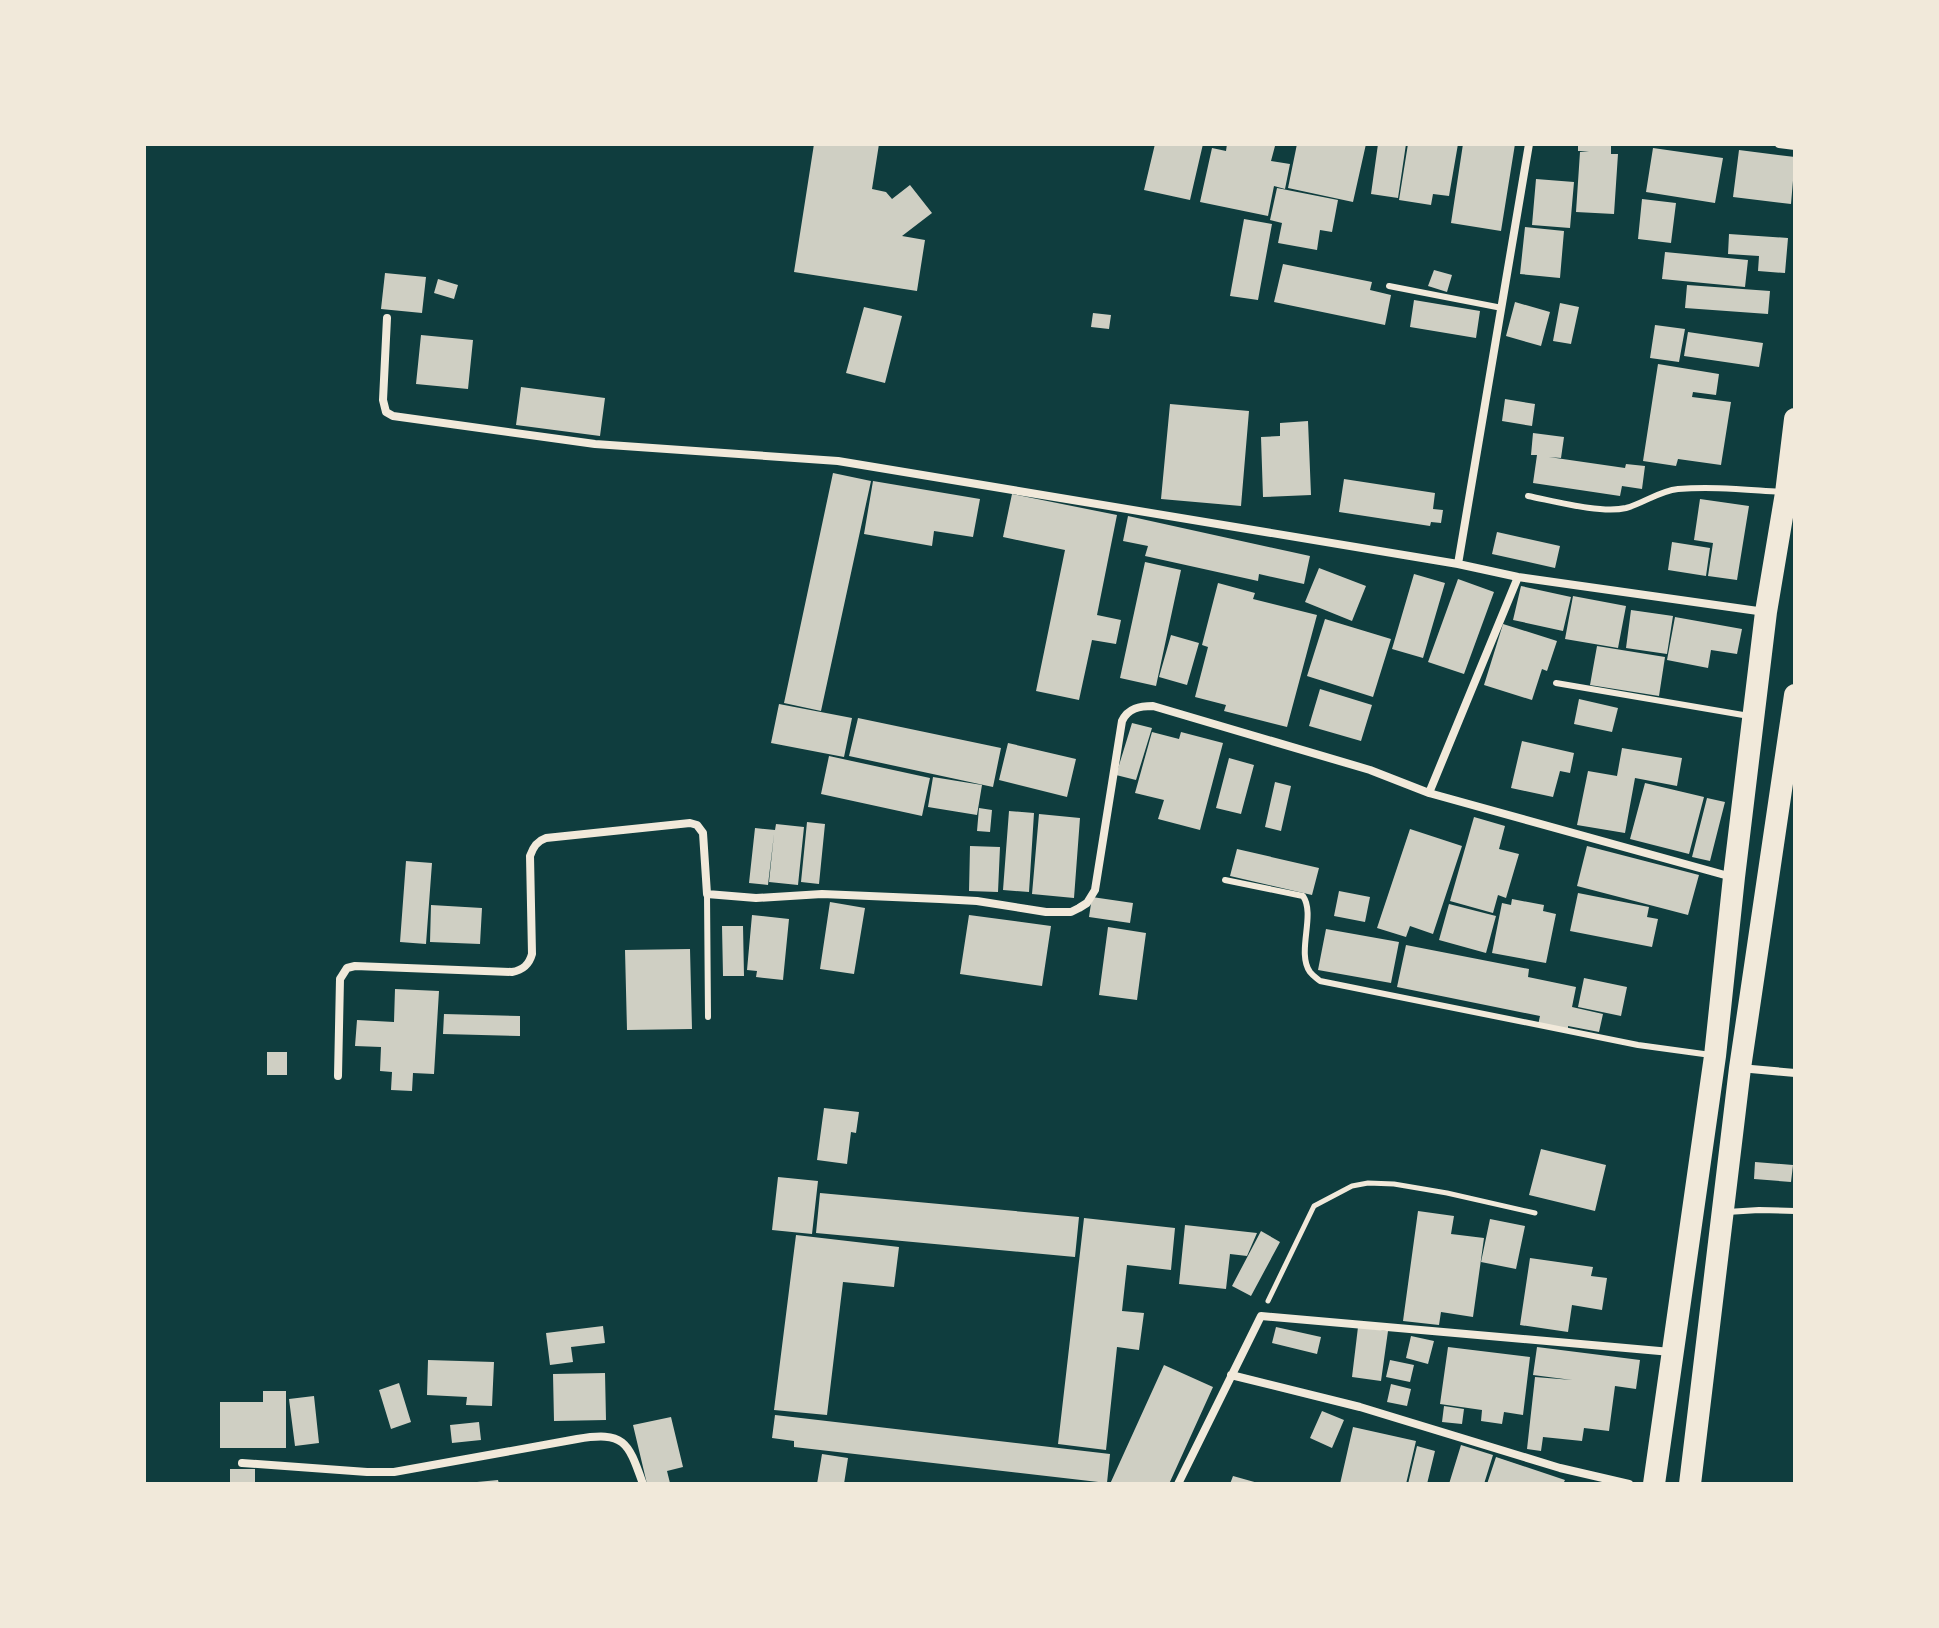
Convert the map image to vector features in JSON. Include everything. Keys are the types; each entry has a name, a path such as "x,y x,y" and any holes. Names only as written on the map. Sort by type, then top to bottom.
{"highway":[{"path":"1654,1484 1715,1056 1766,612 1795,419"},
{"path":"1690,1484 1740,1068 1788,786 1795,695"}],"street":[{"path":"1458,564 1529,144"},
{"path":"1779,144 1795,146"},
{"path":"387,318 383,400 386,412 393,416 595,444 838,461 1458,564 1518,577 1766,612"},
{"path":"1429,793 1518,577"},
{"path":"338,1076 340,979 347,968 512,972 527,965 532,954 530,856 540,840 690,823 697,825 703,833 707,894 756,898 822,894 940,899 977,901 1046,912 1071,912 1087,903 1095,890 1122,721 1130,711 1143,706 1153,706 1356,766 1429,793 1734,877"},
{"path":"1740,1068 1795,1073"},
{"path":"1178,1484 1261,1316 1673,1353"},
{"path":"1231,1375 1348,1404 1560,1468 1629,1484"},
{"path":"242,1463 394,1472 605,1436 617,1438 625,1444 632,1453 643,1484"}],"lane":[{"path":"1389,286 1502,308"},
{"path":"1528,496 1616,510 1678,489 1710,487 1786,493"},
{"path":"1556,683 1754,717"},
{"path":"1225,880 1303,896 1307,904 1305,959 1309,971 1320,981 1638,1045 1715,1056"},
{"path":"707,894 708,1017"},
{"path":"1724,1213 1795,1211"}],"path":[{"path":"1261,1316 1314,1206 1352,1186 1394,1184 1535,1213"}],"building":[{"path":"814,144 879,144 872,189 886,192 892,199 910,185 932,213 902,236 925,240 917,291 794,272"},
{"path":"1155,144 1203,144 1190,200 1144,190"},
{"path":"1227,144 1275,146 1271,161 1290,164 1285,189 1274,186 1268,216 1200,202 1212,148 1226,151"},
{"path":"1297,144 1366,144 1353,202 1288,188"},
{"path":"1378,144 1406,144 1398,198 1371,194"},
{"path":"1408,144 1458,144 1449,196 1433,194 1431,205 1399,200"},
{"path":"1463,144 1515,144 1501,231 1451,223"},
{"path":"1578,144 1611,144 1611,154 1618,154 1614,214 1576,212 1580,152 1589,151 1578,151"},
{"path":"1653,148 1723,158 1715,203 1646,192"},
{"path":"1739,150 1795,157 1791,204 1733,197"},
{"path":"1536,179 1574,182 1570,228 1532,225"},
{"path":"1277,188 1338,200 1332,232 1320,230 1317,250 1278,243 1282,223 1270,220"},
{"path":"1642,199 1676,203 1671,243 1638,239"},
{"path":"1244,219 1272,224 1258,300 1230,296"},
{"path":"1525,227 1564,231 1560,278 1520,274"},
{"path":"1729,234 1788,238 1785,273 1758,271 1759,256 1728,254"},
{"path":"1665,252 1748,260 1745,287 1662,279"},
{"path":"1283,264 1372,282 1370,290 1391,295 1385,325 1274,302"},
{"path":"1434,270 1452,275 1447,292 1428,286"},
{"path":"385,273 426,277 422,313 381,309"},
{"path":"438,279 458,285 454,299 434,293"},
{"path":"1687,285 1770,291 1768,314 1685,308"},
{"path":"1414,300 1480,311 1476,338 1410,327"},
{"path":"1515,302 1550,312 1541,346 1506,336"},
{"path":"1560,303 1579,307 1571,344 1553,341"},
{"path":"864,307 902,316 885,383 846,373"},
{"path":"1093,313 1111,315 1109,329 1091,327"},
{"path":"1655,325 1685,329 1679,362 1650,358"},
{"path":"1688,332 1763,343 1759,367 1684,356"},
{"path":"421,335 473,340 468,389 416,384"},
{"path":"1658,364 1719,374 1716,395 1693,392 1692,397 1731,402 1721,465 1678,459 1676,466 1643,461"},
{"path":"521,387 605,398 600,436 516,425"},
{"path":"1505,399 1535,404 1532,426 1502,421"},
{"path":"1170,404 1249,411 1241,506 1161,499"},
{"path":"1308,421 1311,495 1263,497 1261,437 1280,436 1280,423"},
{"path":"1533,433 1564,437 1561,458 1549,457 1625,468 1626,464 1645,466 1642,489 1622,486 1620,496 1533,483 1537,455 1531,455"},
{"path":"833,473 871,481 821,711 784,703"},
{"path":"1344,479 1435,493 1433,509 1443,510 1441,523 1431,522 1430,526 1339,512"},
{"path":"873,481 980,499 973,537 934,531 932,546 864,534"},
{"path":"1012,494 1117,515 1097,615 1121,620 1116,644 1092,640 1079,700 1036,691 1065,550 1003,537"},
{"path":"1700,499 1749,506 1737,580 1708,576 1713,543 1694,540"},
{"path":"1128,516 1310,556 1304,584 1259,574 1258,581 1145,556 1148,546 1123,541"},
{"path":"1497,532 1560,546 1555,568 1492,554"},
{"path":"1672,542 1710,548 1706,576 1668,570"},
{"path":"1145,562 1181,570 1156,686 1120,678"},
{"path":"1319,568 1366,586 1352,621 1305,602"},
{"path":"1414,574 1445,583 1423,658 1392,649"},
{"path":"1458,579 1494,592 1464,674 1428,662"},
{"path":"1218,583 1255,593 1253,599 1317,615 1287,727 1224,711 1226,705 1195,697 1208,647 1202,645"},
{"path":"1521,586 1571,597 1563,631 1513,620"},
{"path":"1573,596 1626,606 1618,648 1565,639"},
{"path":"1631,610 1673,616 1667,654 1626,648"},
{"path":"1675,617 1742,629 1737,654 1711,650 1708,668 1667,660"},
{"path":"1325,619 1391,639 1373,697 1307,676"},
{"path":"1503,624 1557,641 1547,671 1542,669 1532,700 1484,685"},
{"path":"1171,635 1199,643 1187,685 1159,677"},
{"path":"1597,646 1665,657 1659,696 1590,685"},
{"path":"1320,689 1372,705 1361,741 1309,726"},
{"path":"1579,699 1618,708 1612,732 1574,724"},
{"path":"779,704 852,718 844,757 771,743"},
{"path":"858,718 1001,748 993,787 849,756"},
{"path":"1132,723 1152,728 1136,780 1116,775"},
{"path":"1152,732 1179,739 1181,732 1223,743 1200,830 1158,819 1164,800 1135,793"},
{"path":"1522,741 1574,753 1570,773 1560,771 1553,797 1511,788"},
{"path":"1008,743 1076,759 1067,797 999,780"},
{"path":"1622,748 1682,758 1677,786 1635,778 1625,833 1577,825 1588,771 1617,776"},
{"path":"829,756 930,778 922,816 821,794"},
{"path":"1229,758 1254,765 1241,814 1216,808"},
{"path":"933,777 982,785 977,815 928,807"},
{"path":"1275,782 1291,786 1281,831 1265,827"},
{"path":"1645,783 1704,797 1689,854 1630,839"},
{"path":"1707,798 1725,802 1710,861 1692,857"},
{"path":"979,808 992,810 990,832 977,831"},
{"path":"1009,811 1034,813 1029,892 1003,890"},
{"path":"1039,814 1080,818 1074,898 1032,894"},
{"path":"1474,817 1505,826 1499,849 1519,854 1506,898 1498,895 1493,913 1450,901"},
{"path":"807,822 825,824 819,884 801,882"},
{"path":"776,824 804,827 798,885 769,882 774,834 768,885 749,883 755,828 775,830"},
{"path":"1410,829 1462,846 1433,934 1410,926 1406,937 1377,928"},
{"path":"970,846 1000,847 998,892 969,891"},
{"path":"1587,846 1699,875 1688,915 1577,886"},
{"path":"1237,849 1319,868 1312,895 1230,876"},
{"path":"406,861 432,863 426,944 400,942"},
{"path":"1339,891 1370,897 1365,922 1334,916"},
{"path":"1578,893 1649,907 1647,917 1658,919 1652,947 1570,931"},
{"path":"1092,897 1133,903 1130,923 1089,917"},
{"path":"1512,899 1544,905 1543,911 1556,914 1546,963 1492,953 1502,903 1511,905"},
{"path":"830,902 865,908 854,974 820,969"},
{"path":"1449,904 1496,916 1486,953 1439,940"},
{"path":"431,905 482,908 480,944 430,942"},
{"path":"752,915 789,919 783,980 756,977 757,971 747,970"},
{"path":"969,915 1051,926 1042,986 960,974"},
{"path":"722,926 743,926 744,976 723,976"},
{"path":"1108,927 1146,933 1137,1000 1099,995"},
{"path":"1326,929 1399,942 1391,983 1318,970"},
{"path":"1406,945 1529,969 1528,977 1576,987 1572,1007 1603,1014 1599,1032 1568,1026 1568,1030 1538,1025 1540,1016 1397,987"},
{"path":"690,949 692,1029 627,1030 625,950"},
{"path":"1584,978 1627,987 1621,1016 1578,1007"},
{"path":"395,989 439,991 434,1074 413,1073 412,1091 391,1090 392,1072 380,1071 381,1047 355,1046 357,1020 394,1022"},
{"path":"444,1014 520,1016 520,1036 443,1034"},
{"path":"267,1052 287,1052 287,1075 267,1075"},
{"path":"824,1108 859,1112 856,1133 851,1132 847,1164 817,1160"},
{"path":"1541,1149 1606,1165 1595,1211 1529,1195"},
{"path":"1755,1162 1793,1165 1791,1182 1754,1179"},
{"path":"778,1177 818,1181 812,1234 772,1230"},
{"path":"820,1193 1079,1217 1075,1257 816,1233"},
{"path":"1418,1211 1454,1216 1451,1234 1484,1238 1473,1317 1441,1312 1439,1325 1403,1321"},
{"path":"1084,1218 1175,1228 1171,1270 1127,1265 1122,1311 1144,1313 1139,1350 1117,1347 1106,1450 1058,1444"},
{"path":"1490,1219 1525,1226 1516,1269 1481,1262"},
{"path":"1185,1225 1257,1233 1247,1256 1230,1254 1226,1289 1179,1284"},
{"path":"1261,1231 1280,1242 1251,1296 1232,1286"},
{"path":"796,1235 899,1247 894,1287 843,1282 827,1415 774,1410"},
{"path":"1530,1258 1593,1267 1591,1276 1607,1278 1602,1310 1572,1305 1568,1332 1520,1325"},
{"path":"603,1326 605,1343 571,1347 573,1362 550,1365 546,1333"},
{"path":"1276,1327 1321,1337 1317,1354 1272,1343"},
{"path":"1358,1327 1388,1331 1381,1381 1352,1377"},
{"path":"1411,1336 1434,1341 1428,1364 1406,1358"},
{"path":"1448,1347 1530,1357 1523,1415 1504,1412 1502,1424 1481,1421 1482,1410 1440,1404"},
{"path":"1537,1347 1640,1360 1636,1389 1615,1386 1609,1431 1584,1428 1582,1441 1543,1437 1541,1451 1527,1449 1535,1377 1572,1380 1533,1375"},
{"path":"428,1360 494,1362 492,1406 466,1405 467,1397 427,1395"},
{"path":"1390,1360 1414,1365 1410,1382 1386,1377"},
{"path":"1164,1365 1213,1387 1169,1484 1110,1484"},
{"path":"605,1373 606,1420 554,1421 553,1374"},
{"path":"399,1383 411,1422 391,1429 379,1390"},
{"path":"1391,1384 1411,1389 1407,1406 1387,1402"},
{"path":"263,1391 286,1391 286,1448 220,1448 220,1402 263,1402"},
{"path":"314,1396 319,1443 295,1446 289,1399"},
{"path":"1444,1406 1464,1409 1462,1424 1442,1422"},
{"path":"1322,1411 1344,1420 1332,1448 1310,1438"},
{"path":"775,1415 1110,1454 1107,1483 794,1447 794,1441 772,1438"},
{"path":"671,1417 683,1467 667,1471 670,1483 647,1484 633,1425"},
{"path":"479,1422 481,1440 452,1443 450,1425"},
{"path":"1353,1427 1416,1441 1406,1484 1340,1484"},
{"path":"1461,1445 1493,1455 1484,1484 1449,1484"},
{"path":"1417,1446 1435,1451 1427,1484 1408,1484"},
{"path":"822,1454 848,1458 844,1484 817,1484"},
{"path":"1496,1457 1565,1480 1563,1484 1487,1484"},
{"path":"230,1469 255,1469 255,1484 230,1484"},
{"path":"1233,1476 1258,1483 1258,1484 1230,1484"},
{"path":"498,1480 499,1484 477,1484 477,1482"}]}
